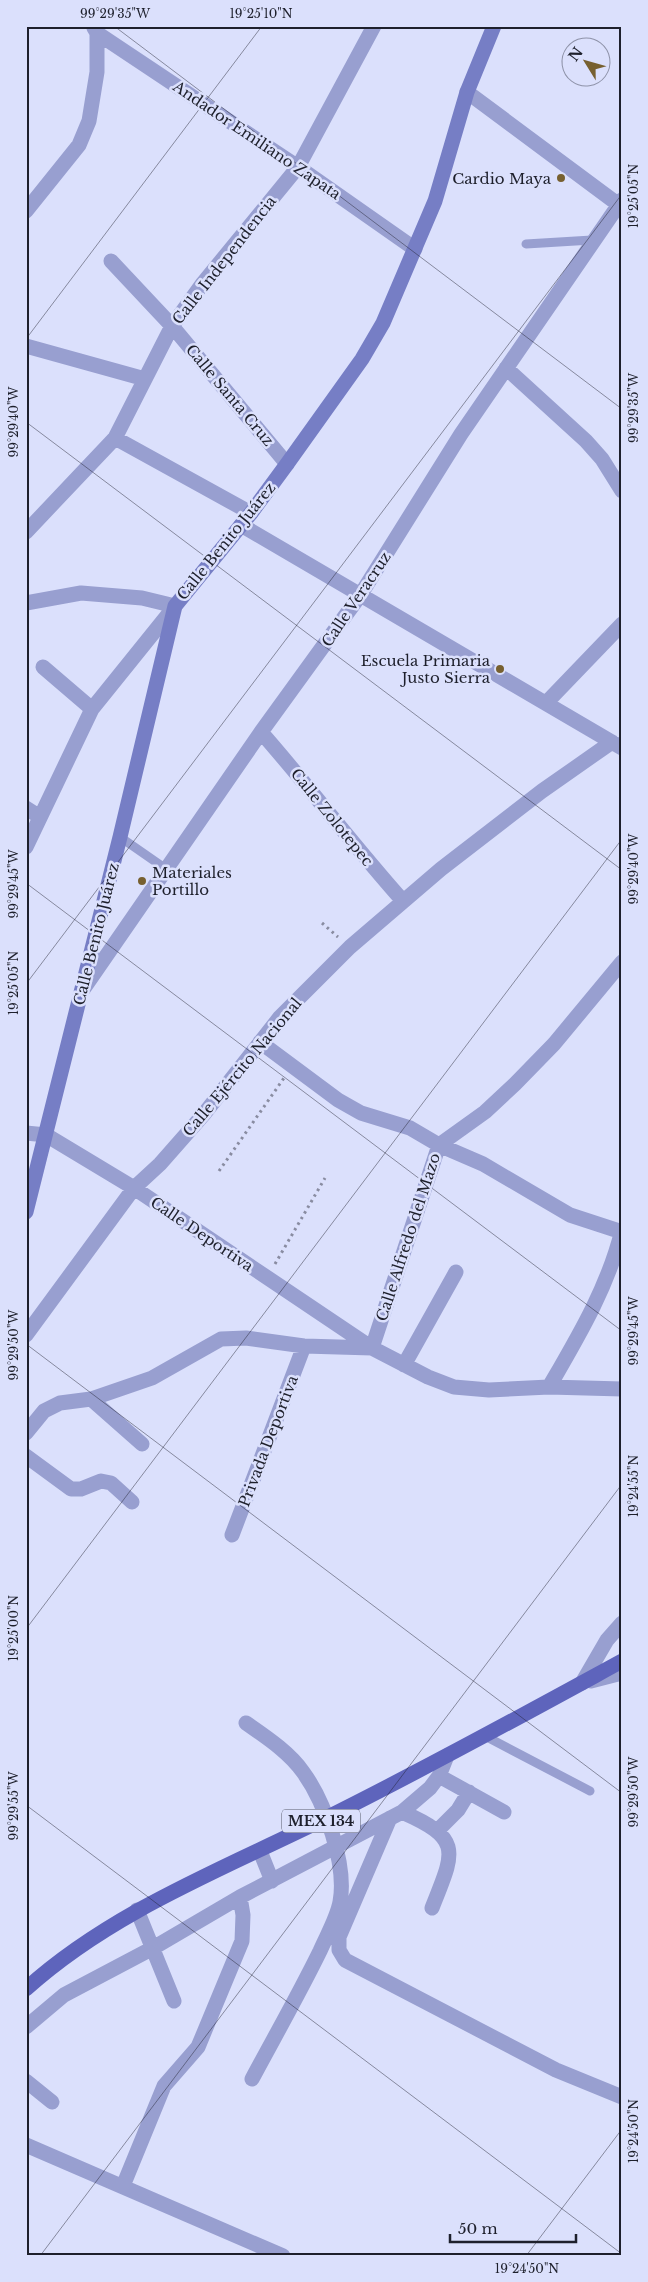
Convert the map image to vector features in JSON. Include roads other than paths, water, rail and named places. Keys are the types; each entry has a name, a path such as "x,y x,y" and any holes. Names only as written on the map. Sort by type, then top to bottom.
{"main road":[{"name":"Calle Benito Juárez","path":"26,1212 82,992 175,606 246,519 287,464 362,359 383,323 435,201 467,92 494,26"},
{"name":"MEX 134","path":"26,1989 68,1956 137,1910 327,1818 485,1736 622,1661"}],"street":[{"name":"Calle Independencia","path":"26,532 115,438 172,326 203,283 298,167 374,26"},
{"name":"Andador Emiliano Zapata","path":"95,30 298,167 414,249"},
{"path":"26,211 79,145 89,121 97,72 95,30"},
{"path":"467,92 620,202"},
{"name":"Calle Veracruz","path":"82,992 261,732 362,594 460,434 620,202"},
{"name":"Calle Santa Cruz","path":"111,261 172,326 287,464"},
{"path":"26,346 145,379"},
{"path":"506,368 586,441 602,459 622,492"},
{"path":"115,438 362,594 617,745"},
{"path":"26,603 81,593 142,598 175,606 92,709 26,847"},
{"path":"547,702 622,624"},
{"path":"43,667 92,709"},
{"name":"Calle Zolotepec","path":"261,732 327,808 347,839 403,902"},
{"name":"Calle Ejército Nacional","path":"26,1335 134,1188 160,1164 204,1114 280,1017 350,947 440,869 534,797 617,745"},
{"path":"26,808 40,817"},
{"name":"Calle Alfredo del Mazo","path":"372,1348 438,1145 484,1112 515,1084 554,1044 622,962"},
{"path":"260,1042 338,1100 361,1113 398,1123 438,1145 483,1164 570,1215 622,1231 615,1256 593,1308 550,1387"},
{"name":"Calle Deportiva","path":"26,1134 46,1135 134,1188 372,1348 404,1365 454,1387 489,1390 550,1387 622,1389"},
{"path":"404,1365 456,1272"},
{"path":"26,1433 44,1411 60,1403 91,1399 152,1378 183,1358 221,1339 246,1338 304,1346 372,1348"},
{"name":"Privada Deportiva","path":"232,1535 304,1346"},
{"path":"91,1399 142,1444"},
{"path":"26,1456 71,1489 81,1490 101,1481 111,1483 132,1502"},
{"path":"582,1683 607,1640 622,1623"},
{"path":"582,1683 622,1673"},
{"path":"246,1723 284,1751 303,1772 327,1818 337,1846 340,1901 314,1963 252,2078"},
{"path":"26,2027 46,2008 64,1995 154,1948 240,1897 396,1815 430,1788 439,1776 447,1756"},
{"path":"439,1776 504,1812"},
{"path":"438,1830 458,1810 468,1792"},
{"path":"396,1815 438,1830 445,1837 449,1847 450,1862 432,1908"},
{"path":"396,1815 339,1937 339,1950 345,1960 556,2070 622,2097"},
{"path":"260,1851 272,1881"},
{"path":"123,2186 164,2086 198,2048 242,1940 243,1915 240,1897"},
{"path":"137,1910 154,1948 174,2002"},
{"path":"26,2081 52,2102"},
{"path":"26,2145 283,2256"}],"lane":[{"path":"526,244 592,240"},
{"path":"120,837 166,869"},
{"path":"485,1736 590,1791"}],"place":[{"name":"Cardio Maya","path":"561,178"},
{"name":"Escuela Primaria Justo Sierra","path":"500,669"},
{"name":"Materiales Portillo","path":"142,881"}]}
